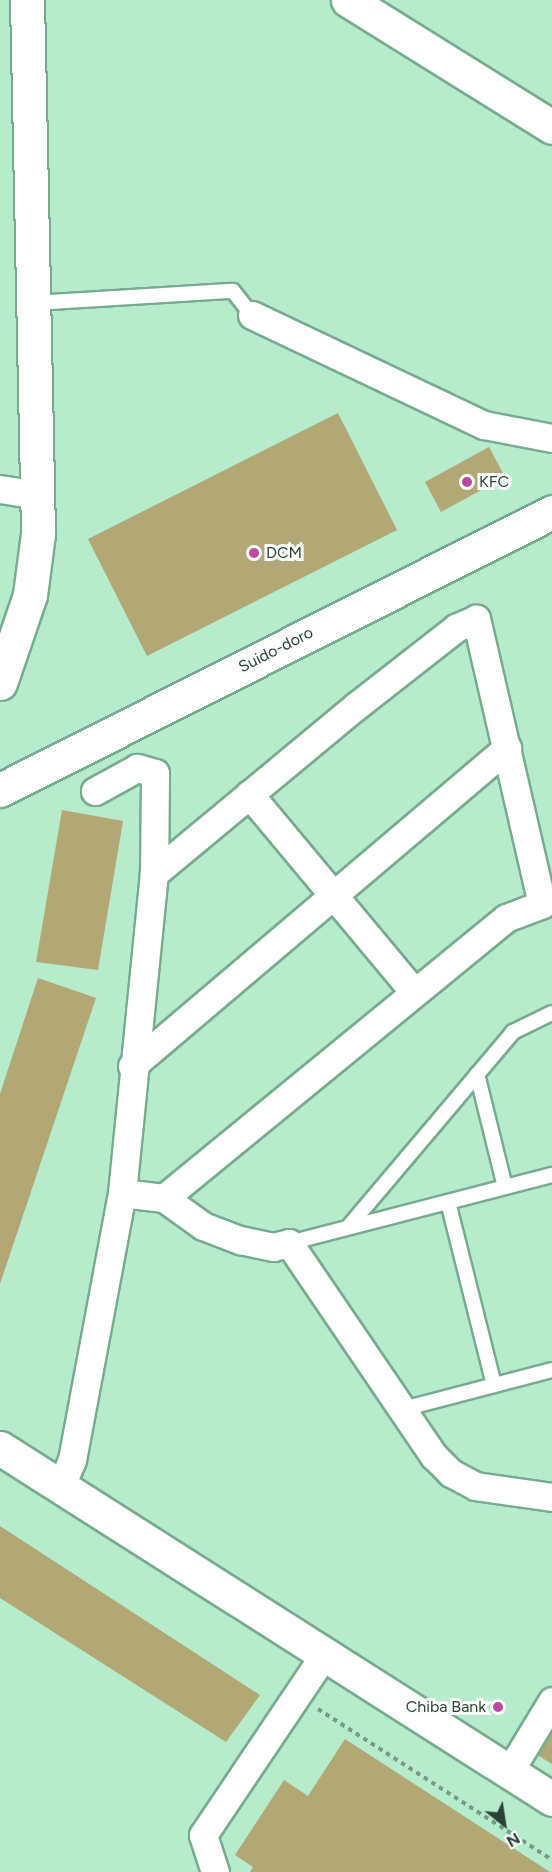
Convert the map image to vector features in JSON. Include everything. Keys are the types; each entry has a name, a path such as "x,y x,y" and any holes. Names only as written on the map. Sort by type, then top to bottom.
{"street":[{"path":"0,683 30,595 38,495 27,0"},
{"path":"348,0 552,127"},
{"path":"252,315 484,425 552,438"},
{"path":"0,489 38,495"},
{"name":"Suido-doro","path":"0,790 552,512"},
{"path":"154,874 249,794 456,628 476,619 542,904 507,918 164,1198"},
{"path":"132,1065 507,748"},
{"path":"60,1488 72,1460 122,1193 132,1065 154,874 155,773 137,768 95,791"},
{"path":"249,794 414,992"},
{"path":"122,1193 164,1198 203,1226 240,1240 273,1247 289,1243 434,1456 463,1482 552,1497"},
{"path":"0,1449 552,1799"},
{"path":"215,1872 203,1835 324,1655"},
{"path":"509,1772 552,1701"}],"lane":[{"path":"34,303 233,291 252,315"},
{"path":"350,1225 513,1032 552,1013"},
{"path":"477,1074 505,1187"},
{"path":"289,1243 350,1225 552,1176"},
{"path":"448,1202 494,1385"},
{"path":"403,1409 552,1370"}],"path":[{"path":"307,1703 552,1860"}],"building":[{"path":"338,413 397,530 147,656 88,539"},
{"path":"489,447 505,477 441,512 425,482"},
{"path":"62,810 123,821 98,970 36,962"},
{"path":"38,978 96,998 0,1284 0,1094"},
{"path":"0,1526 260,1695 226,1742 0,1598"},
{"path":"552,1719 552,1764 531,1751"},
{"path":"345,1739 550,1872 250,1872 253,1867 235,1855 284,1780 308,1796"}],"place":[{"name":"KFC","path":"467,482"},
{"name":"DCM","path":"254,553"},
{"name":"Chiba Bank","path":"498,1707"}]}
